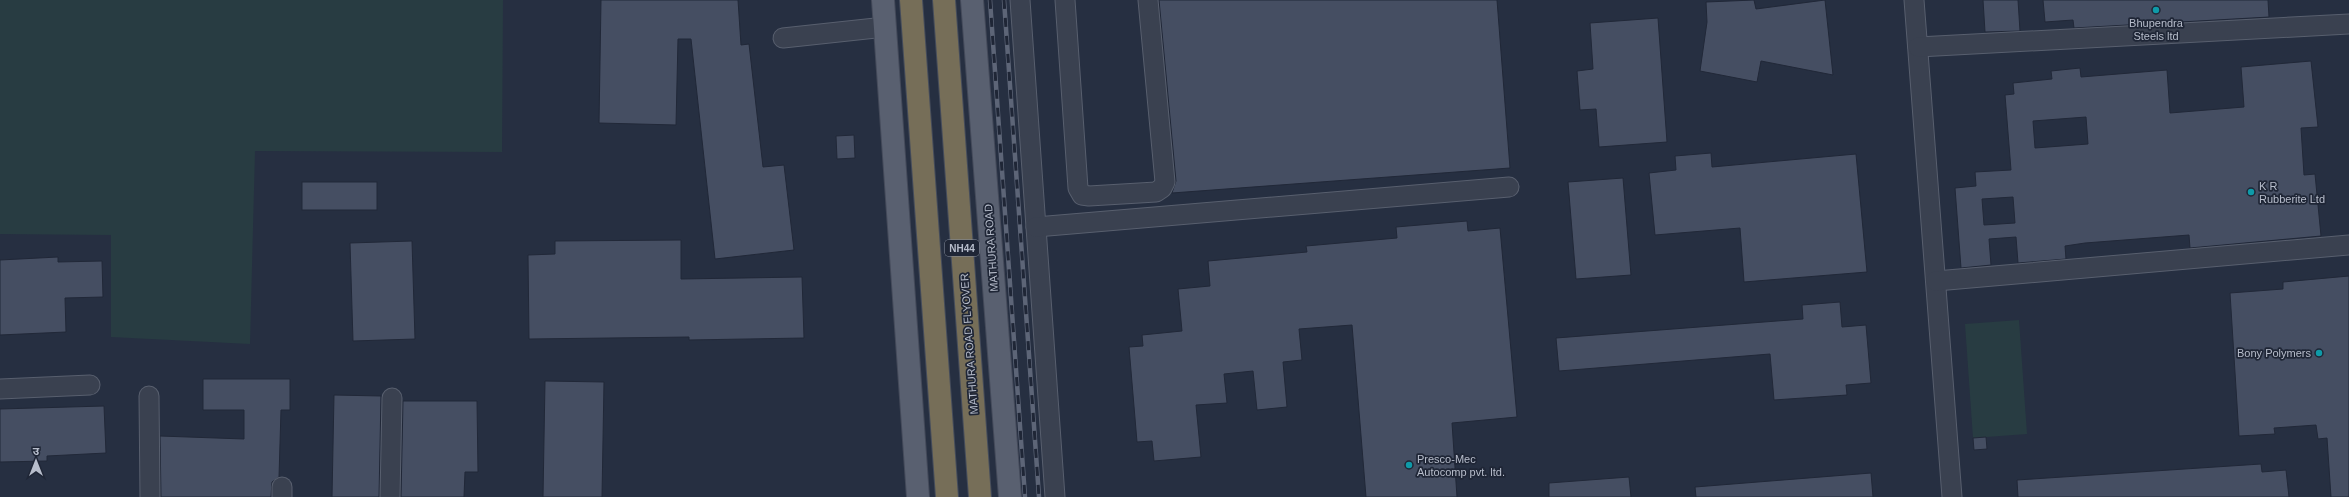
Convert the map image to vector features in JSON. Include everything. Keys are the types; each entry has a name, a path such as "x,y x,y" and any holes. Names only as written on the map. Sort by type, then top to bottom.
{"highway":[{"name":"NH44","path":"911,0 947,497"},
{"name":"MATHURA ROAD FLYOVER","path":"944,0 980,497"}],"main road":[{"path":"883,0 918,497"},
{"name":"MATHURA ROAD","path":"972,0 1010,497"}],"lane":[{"path":"1020,0 1055,497"},
{"path":"1065,0 1078,188 1082,195 1089,196 1156,192 1162,188 1164,182 1148,0"},
{"path":"1914,0 1952,497"},
{"path":"1918,47 2349,24"},
{"path":"783,38 885,27"},
{"path":"1036,227 1509,187"},
{"path":"1936,281 2349,245"},
{"path":"0,389 90,385"},
{"path":"149,396 150,497"},
{"path":"390,497 392,398"}],"shaded area":[{"path":"0,0 503,0 502,152 255,151 250,344 111,337 111,235 0,234"},
{"path":"2019,320 2027,434 1973,438 1965,324"}],"building":[{"path":"601,0 738,0 741,45 749,44 763,167 784,165 794,250 715,259 691,39 678,39 676,125 599,123"},
{"path":"1159,0 1497,0 1510,168 1172,193 1176,181"},
{"path":"1754,0 1756,9 1825,0 1833,75 1761,61 1757,82 1700,71 1707,22 1706,2"},
{"path":"1983,0 2018,0 2020,31 1985,32"},
{"name":"Bhupendra Steels ltd","path":"2043,0 2268,0 2269,17 2074,28 2073,20 2045,22"},
{"path":"1658,18 1667,142 1599,147 1596,109 1580,110 1577,71 1593,69 1590,23"},
{"path":"2311,61 2318,127 2301,128 2304,175 2315,174 2321,236 2190,248 2189,235 2085,243 2065,246 2066,259 2018,263 2016,237 1989,239 1991,265 1961,268 1955,188 1976,186 1975,172 2011,170 2005,95 2014,94 2013,83 2052,79 2051,71 2080,68 2081,77 2167,70 2170,113 2244,107 2241,67","holes":["2086,117 2088,144 2035,148 2033,121","2013,197 2015,223 1984,225 1982,199"]},
{"path":"854,135 855,158 837,159 836,136"},
{"path":"1711,153 1712,167 1856,154 1867,272 1744,282 1740,228 1655,235 1649,173 1676,170 1675,156"},
{"path":"1623,178 1631,275 1576,279 1568,182"},
{"path":"302,182 377,182 377,210 302,210"},
{"path":"1467,221 1468,231 1500,228 1517,417 1452,423 1457,497 1366,497 1352,325 1299,329 1302,360 1283,362 1287,407 1257,410 1253,371 1224,374 1227,403 1196,405 1201,457 1154,461 1152,441 1137,442 1129,347 1143,346 1142,335 1182,331 1178,289 1210,286 1208,261 1307,252 1306,246 1397,238 1396,227"},
{"path":"681,240 681,279 802,277 804,338 689,340 689,337 529,339 528,255 555,254 555,241"},
{"path":"412,241 415,339 353,341 350,243"},
{"path":"58,257 58,262 102,261 103,297 65,298 66,332 0,335 0,260"},
{"path":"2349,276 2349,497 2331,497 2327,438 2318,439 2316,425 2274,428 2275,434 2239,436 2230,293 2283,289 2283,282"},
{"path":"1840,302 1842,327 1866,325 1871,383 1846,385 1847,395 1774,400 1770,354 1559,371 1556,338 1803,319 1802,305"},
{"path":"203,379 290,379 290,410 281,410 279,477 272,482 271,497 161,497 160,436 244,439 244,410 203,410"},
{"path":"545,381 604,382 602,497 543,497"},
{"path":"334,395 381,396 379,497 332,497"},
{"path":"403,401 477,401 478,472 465,472 464,497 401,497"},
{"path":"104,406 106,453 47,456 47,461 0,462 0,409"},
{"path":"1986,437 1987,449 1974,450 1973,438"},
{"path":"2261,464 2262,472 2286,470 2289,497 2018,497 2017,480"},
{"path":"1871,473 1873,497 1696,497 1695,487"},
{"path":"1629,477 1631,497 1549,497 1549,483"}],"railway":[{"path":"990,0 1025,497"},
{"path":"1004,0 1039,497"}],"place":[{"name":"Bhupendra Steels ltd","path":"2156,10"},
{"name":"K R Rubberite Ltd","path":"2251,192"},
{"name":"Bony Polymers","path":"2319,353"},
{"name":"Presco-Mec Autocomp pvt. ltd.","path":"1409,465"}]}
